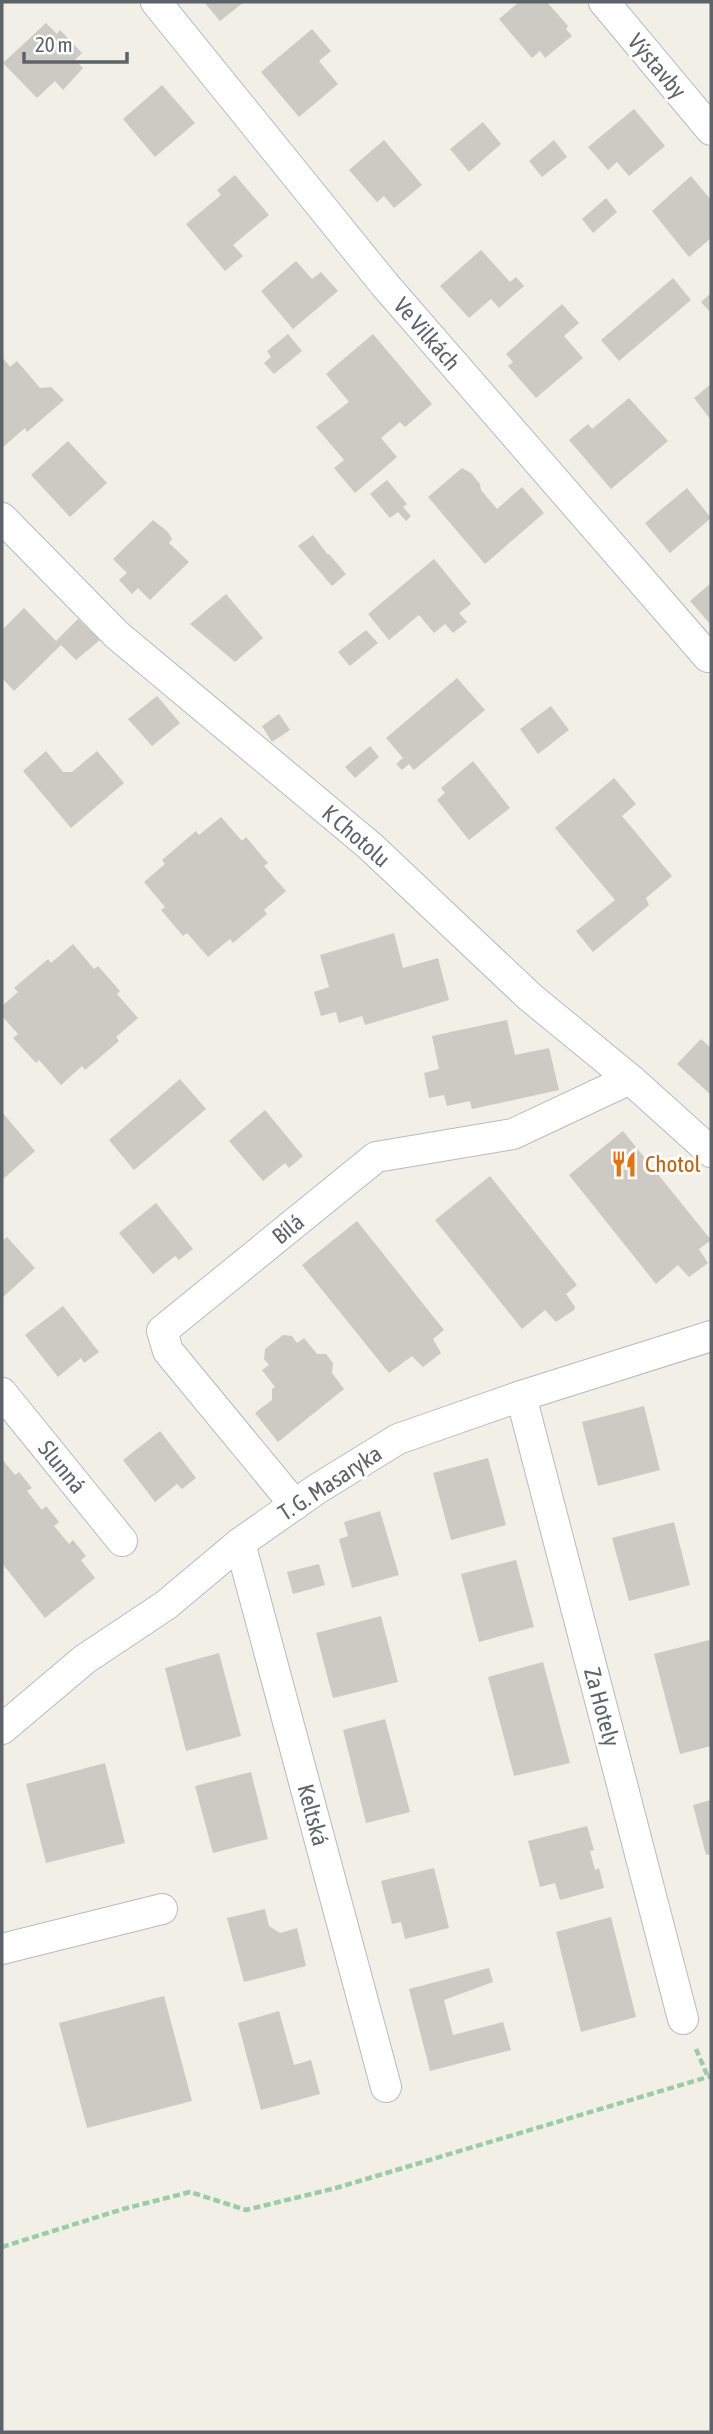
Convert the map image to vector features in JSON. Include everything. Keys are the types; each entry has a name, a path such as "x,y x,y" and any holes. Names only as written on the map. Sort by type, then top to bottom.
{"street":[{"name":"Ve Vilkách","path":"156,2 385,285 708,657"},
{"name":"Výstavby","path":"604,2 711,130"},
{"name":"K Chotolu","path":"2,518 117,635 370,846 530,997 630,1079 711,1153"},
{"name":"Bílá","path":"295,1505 168,1351 162,1331 376,1157 513,1134 630,1079"},
{"name":"T. G. Masaryka","path":"2,1729 85,1659 166,1605 240,1543 398,1439 521,1396 711,1336"},
{"name":"Slunná","path":"2,1393 122,1541"},
{"name":"Za Hotely","path":"521,1396 683,2019"},
{"name":"Keltská","path":"240,1543 386,2087"},
{"path":"2,1949 162,1909"}],"path":[{"path":"2,2247 123,2209 190,2192 246,2210 336,2188 711,2076"}],"building":[{"path":"204,2 244,2 220,21"},
{"path":"519,2 547,2 568,26 566,29 572,36 545,58 540,51 532,58 499,19"},
{"path":"46,23 57,34 60,30 82,53 75,60 83,68 63,90 55,81 37,98 3,63"},
{"path":"312,29 331,51 319,61 338,84 299,117 261,72"},
{"path":"162,85 195,123 155,157 123,119"},
{"path":"634,109 665,146 629,176 617,162 608,170 588,147"},
{"path":"483,122 501,144 469,172 450,149"},
{"path":"384,140 422,185 394,208 384,196 377,202 349,170"},
{"path":"554,140 567,157 542,177 529,161"},
{"path":"235,175 269,215 233,245 243,256 225,271 186,224 221,195 217,190"},
{"path":"691,176 711,200 711,238 689,257 652,211"},
{"path":"606,198 617,212 593,233 582,219"},
{"path":"481,250 510,282 516,277 524,286 499,308 491,299 469,318 440,286"},
{"path":"296,261 312,279 321,272 338,291 293,329 261,291"},
{"path":"673,278 691,300 619,361 601,340"},
{"path":"711,293 711,313 701,302"},
{"path":"562,304 579,323 564,336 583,358 536,398 508,366 513,362 506,354"},
{"path":"288,334 302,351 274,374 264,363 271,357 267,351"},
{"path":"373,334 432,404 405,427 400,422 381,438 397,457 355,493 334,468 344,460 316,427 349,402 326,374"},
{"path":"2,357 10,367 17,361 40,388 51,387 64,400 27,432 25,428 2,448"},
{"path":"711,384 711,420 694,398"},
{"path":"629,398 668,441 611,489 569,440 588,424 592,429"},
{"path":"68,441 107,483 70,517 31,475"},
{"path":"462,468 471,473 497,509 522,487 544,513 485,564 428,497"},
{"path":"387,480 407,504 403,507 411,516 406,521 398,512 390,518 370,494"},
{"path":"687,488 711,518 670,553 645,523"},
{"path":"153,520 168,532 172,539 169,543 189,562 150,600 138,588 132,594 119,580 127,573 113,559"},
{"path":"313,535 346,574 332,586 298,546"},
{"path":"434,559 471,604 459,613 467,622 453,633 445,624 434,633 419,615 389,640 368,614"},
{"path":"711,583 711,625 690,601"},
{"path":"226,594 263,638 235,662 190,624"},
{"path":"24,608 56,641 78,619 100,640 76,660 61,645 14,691 2,678 2,630"},
{"path":"366,630 378,643 350,666 338,652"},
{"path":"457,678 485,710 414,770 409,764 402,770 396,764 403,758 386,738"},
{"path":"157,696 180,723 152,746 128,719"},
{"path":"551,706 569,730 538,754 520,729"},
{"path":"279,714 290,730 272,742 262,726"},
{"path":"370,746 379,757 355,778 345,767"},
{"path":"46,751 63,772 72,772 97,751 124,783 71,828 23,771"},
{"path":"473,761 510,808 469,840 437,800 445,793 441,788"},
{"path":"614,778 636,804 622,816 672,876 646,898 649,905 593,952 576,931 615,900 555,828"},
{"path":"221,817 242,841 246,837 268,863 264,866 286,891 264,910 267,914 233,943 230,939 208,957 187,933 183,936 161,910 165,907 144,882 165,864 162,860 196,831 199,835"},
{"path":"394,933 403,968 438,958 449,1000 365,1025 362,1016 339,1023 336,1012 321,1016 314,992 329,987 320,955"},
{"path":"73,944 94,969 98,966 120,991 117,994 138,1018 116,1037 119,1041 85,1070 82,1066 61,1085 39,1060 36,1063 13,1038 18,1034 2,1016 2,1006 18,992 14,988 48,959 51,963"},
{"path":"507,1020 515,1055 549,1048 559,1090 472,1109 470,1101 447,1106 444,1095 429,1098 424,1073 439,1069 432,1036"},
{"path":"701,1039 711,1048 711,1095 677,1064"},
{"path":"180,1079 206,1109 134,1170 109,1140"},
{"path":"265,1110 303,1156 289,1168 285,1163 263,1181 229,1141"},
{"path":"2,1112 35,1151 2,1180"},
{"path":"623,1131 711,1240 699,1249 708,1263 689,1277 678,1265 656,1284 569,1175"},
{"path":"490,1176 577,1285 566,1294 575,1307 574,1310 556,1322 545,1310 522,1329 435,1220"},
{"path":"156,1203 193,1249 179,1260 175,1256 153,1274 119,1233"},
{"path":"357,1221 444,1330 433,1339 441,1353 423,1367 412,1356 389,1373 302,1265"},
{"path":"7,1237 35,1268 2,1298 2,1241"},
{"path":"63,1306 99,1352 84,1363 81,1358 58,1377 25,1335"},
{"path":"283,1335 292,1336 297,1343 304,1338 317,1354 326,1354 333,1363 332,1373 344,1389 278,1442 255,1413 272,1400 272,1389 275,1387 262,1370 269,1365 264,1359 265,1349"},
{"path":"644,1406 660,1470 598,1486 582,1422"},
{"path":"160,1431 196,1478 182,1489 177,1484 155,1502 123,1460"},
{"path":"488,1458 506,1525 451,1540 433,1473"},
{"path":"2,1459 15,1475 19,1472 32,1488 27,1491 42,1510 46,1506 59,1522 54,1526 69,1544 73,1540 86,1556 81,1560 95,1578 45,1618 2,1563"},
{"path":"380,1511 399,1575 352,1588 339,1539 348,1536 344,1522"},
{"path":"674,1522 690,1585 629,1601 612,1538"},
{"path":"516,1560 534,1627 479,1642 461,1574"},
{"path":"319,1564 325,1585 293,1594 287,1572"},
{"path":"381,1616 398,1682 333,1698 316,1633"},
{"path":"709,1640 711,1746 680,1754 654,1654"},
{"path":"219,1653 241,1736 186,1751 165,1668"},
{"path":"543,1662 570,1763 514,1776 488,1677"},
{"path":"385,1719 410,1812 366,1823 343,1730"},
{"path":"105,1763 125,1843 46,1863 26,1784"},
{"path":"251,1772 268,1839 213,1853 195,1786"},
{"path":"711,1800 711,1854 706,1855 693,1805"},
{"path":"587,1826 594,1850 590,1851 595,1870 599,1868 604,1888 560,1900 555,1883 540,1887 528,1841"},
{"path":"434,1868 449,1928 405,1939 401,1922 392,1924 381,1881"},
{"path":"265,1909 269,1926 280,1933 297,1928 306,1966 244,1982 227,1918"},
{"path":"611,1917 636,2017 581,2032 556,1932"},
{"path":"489,1968 493,1982 444,2000 453,2035 503,2022 511,2050 430,2071 409,1989"},
{"path":"164,1996 192,2101 87,2128 59,2023"},
{"path":"279,2011 294,2065 311,2060 320,2094 261,2110 238,2023"}],"place":[{"name":"Chotol","path":"624,1164"}]}
